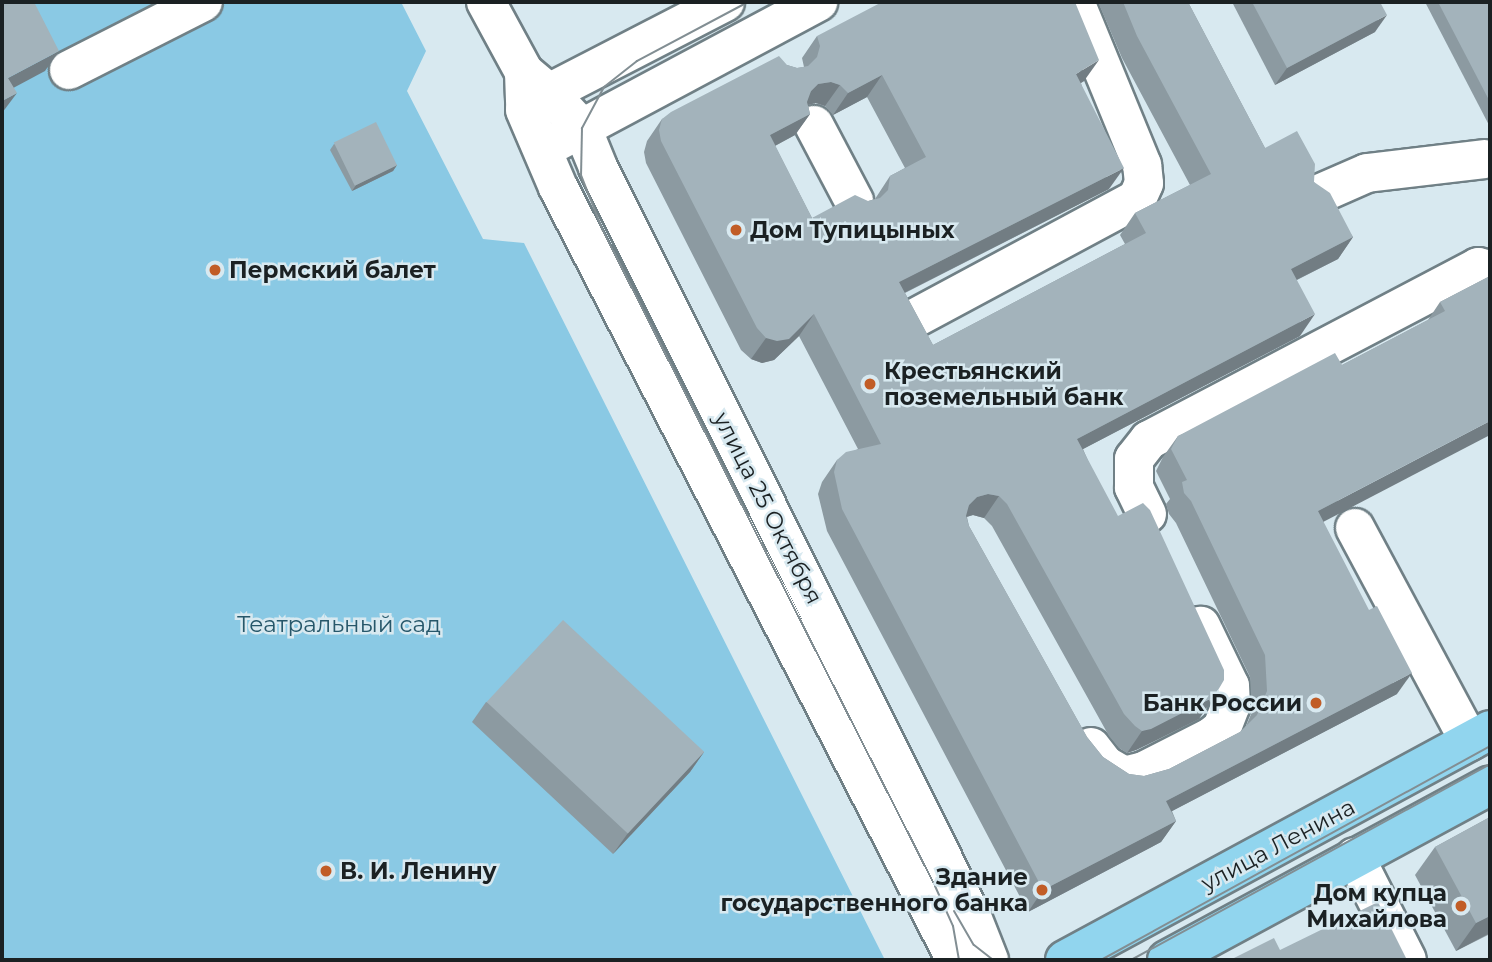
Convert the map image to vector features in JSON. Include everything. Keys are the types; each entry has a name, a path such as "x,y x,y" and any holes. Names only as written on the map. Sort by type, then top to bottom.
{"main road":[{"name":"улица Ленина","path":"1065,960 1480,735"},
{"name":"улица Ленина","path":"1167,960 1490,785"}],"street":[{"path":"51,36 68,82 203,2"},
{"name":"улица 25 Октября","path":"486,2 533,92 541,150 956,960"},
{"path":"533,92 725,2"},
{"path":"541,150 582,128 771,44 818,2"},
{"path":"917,317 1136,199 1144,183 1142,165 1074,2"},
{"name":"улица 25 Октября","path":"533,92 582,128 598,167 966,904 989,960"},
{"path":"814,125 854,201"},
{"path":"1319,194 1367,173 1488,161"},
{"path":"1155,530 1134,486 1135,459 1149,440 1478,267 1490,270"},
{"path":"1355,528 1480,735"},
{"path":"1071,712 1105,765 1124,776 1144,771 1211,737 1222,728 1231,705 1230,686 1184,591"},
{"path":"1355,857 1407,960"}],"green space":[{"name":"Театральный сад","path":"2,2 401,2 426,51 407,91 483,239 524,243 885,960 2,960"}],"building":[{"path":"2,2 34,2 59,51 8,78 17,93 2,101"},
{"path":"882,2 1075,2 1099,60 1076,74 1124,168 899,282 933,345 1146,233 1135,213 1211,174 1137,36 1123,2 1188,2 1265,148 1297,131 1315,164 1314,182 1330,193 1353,237 1291,269 1315,314 1077,439 1118,516 1143,503 1150,510 1224,670 1224,680 1214,697 1151,729 1142,731 1135,726 1124,714 1007,504 999,496 988,494 977,497 969,505 966,516 969,526 1087,737 1103,757 1129,774 1144,776 1169,769 1240,732 1257,715 1267,691 1265,655 1191,501 1184,493 1182,482 1187,480 1171,449 1178,436 1335,353 1342,365 1445,311 1440,302 1490,276 1490,421 1318,511 1369,610 1377,606 1412,673 1166,801 1176,821 1043,890 842,509 834,472 837,460 846,452 881,444 814,314 789,339 777,341 766,338 757,328 661,141 659,130 662,119 671,112 779,56 787,65 797,68 808,66 817,57 820,46 817,36","holes":["882,75 926,157 890,176 888,190 880,198 868,201 855,195 812,218 770,135 810,114 807,102 811,91 818,84 831,82 840,85 848,93"]},
{"path":"1252,2 1380,2 1387,15 1287,68"},
{"path":"1438,2 1490,2 1490,102"},
{"path":"376,122 397,165 355,186 334,143"},
{"path":"563,620 704,752 628,834 487,702"},
{"path":"1490,817 1490,916 1476,923 1435,847"},
{"path":"1378,902 1407,960 1230,960 1274,938 1280,950"}],"tram line":[{"path":"748,2 637,61 604,87 582,128 581,175 603,231 935,886 953,926 959,960"},
{"path":"1101,960 1490,746"},
{"path":"1131,960 1490,764"},
{"path":"954,911 974,945 993,960"}],"place":[{"name":"Дом Тупицыных","path":"736,230"},
{"name":"Пермский балет","path":"215,270"},
{"name":"Крестьянский поземельный банк","path":"870,384"},
{"name":"Банк России","path":"1316,703"},
{"name":"В. И. Ленину","path":"326,871"},
{"name":"Здание государственного банка","path":"1042,890"},
{"name":"Дом купца Михайлова","path":"1461,906"}]}
